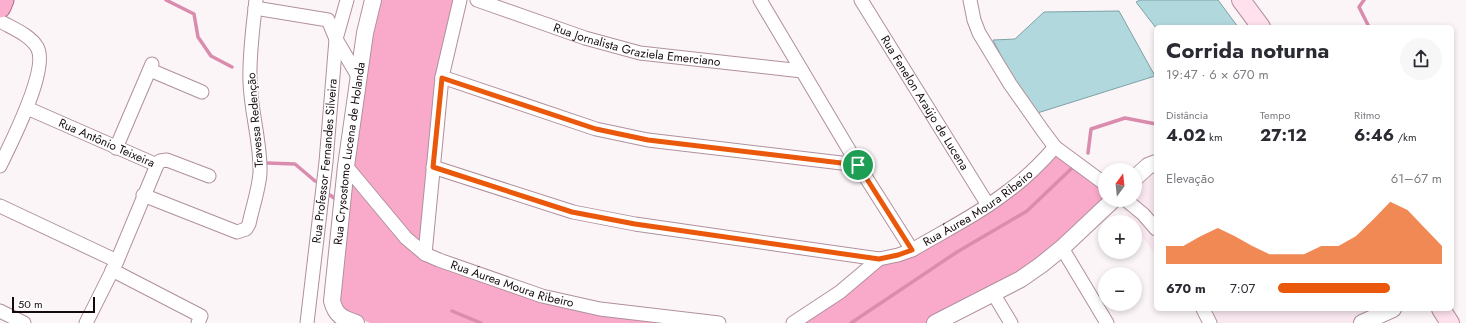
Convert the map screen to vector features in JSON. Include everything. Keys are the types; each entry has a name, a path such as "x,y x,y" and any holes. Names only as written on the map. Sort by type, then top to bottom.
{"highway":[{"path":"0,7 3,0"}],"main road":[{"path":"1241,0 1260,25"},
{"path":"1442,311 1450,323"}],"street":[{"name":"Rua Professor Fernandes Silveira","path":"307,323 326,162 336,39 347,0"},
{"name":"Rua Crysostomo Lucena de Holanda","path":"356,323 337,314 332,301 346,166 365,33 373,0"},
{"path":"425,254 442,78 460,0"},
{"name":"Rua Jornalista Graziela Emerciano","path":"477,0 585,38 640,53 802,71"},
{"path":"760,0 858,165 912,250"},
{"name":"Rua Fenelon Araújo de Lucena","path":"861,0 988,205"},
{"path":"970,0 977,26 989,50 1031,115 1055,147 1098,179"},
{"path":"255,4 328,20 336,39 358,78"},
{"name":"Travessa Redenção","path":"143,195 237,232 246,229 249,224 260,174 259,150 255,132 250,82 251,44 255,4"},
{"path":"0,21 21,32 38,48 36,84 0,166"},
{"path":"116,148 151,67 202,92"},
{"path":"442,78 596,129 616,134 648,140 858,165"},
{"name":"Rua Antônio Teixeira","path":"26,108 157,165 160,161 167,160 209,176"},
{"name":"Rua Áurea Moura Ribeiro","path":"793,323 840,292 879,259 912,250 1008,192 1027,176 1055,147"},
{"path":"1142,172 1148,166 1154,164"},
{"path":"86,323 114,265 157,165"},
{"name":"Rua Áurea Moura Ribeiro","path":"346,166 406,238 425,254 439,260 542,296 600,309 719,323"},
{"path":"433,167 572,212 635,224 879,259"},
{"path":"0,206 114,265 200,320"},
{"path":"935,323 1021,279 1062,248 1106,207"},
{"path":"1134,207 1154,227"},
{"path":"1062,248 1107,323"},
{"path":"993,293 1011,323"},
{"path":"0,311 24,323"},
{"path":"1204,311 1210,323"},
{"path":"1362,323 1389,311"}],"shaded area":[{"path":"373,0 461,0 442,77 425,251 542,296 719,323 370,323 334,308"},
{"path":"1055,147 1098,179 1098,207 1103,207 993,293 935,323 793,323 879,259 988,205"},
{"path":"1150,156 1154,156 1154,253 1142,236 1142,215 1127,215 1122,207 1142,207 1142,163 1139,163"},
{"path":"1195,311 1395,311 1362,323 1204,323"}],"building":[{"path":"1140,0 1218,0 1237,25 1154,25 1136,2"},
{"path":"1119,11 1154,76 1031,115 993,40 1015,39 1044,12"}],"waterway":[{"path":"166,0 194,14 198,37 211,56 232,67"},
{"path":"1364,0 1359,7 1368,25"},
{"path":"1088,153 1091,129 1125,118 1154,124"},
{"path":"267,163 295,164 315,181"},
{"path":"851,323 957,252 1027,211 1071,169"},
{"path":"330,195 334,198"},
{"path":"452,311 481,323"}],"route":[{"path":"442,78 596,129 616,134 648,140 858,165 912,250 879,259 635,224 572,212 433,167 442,78"}]}
